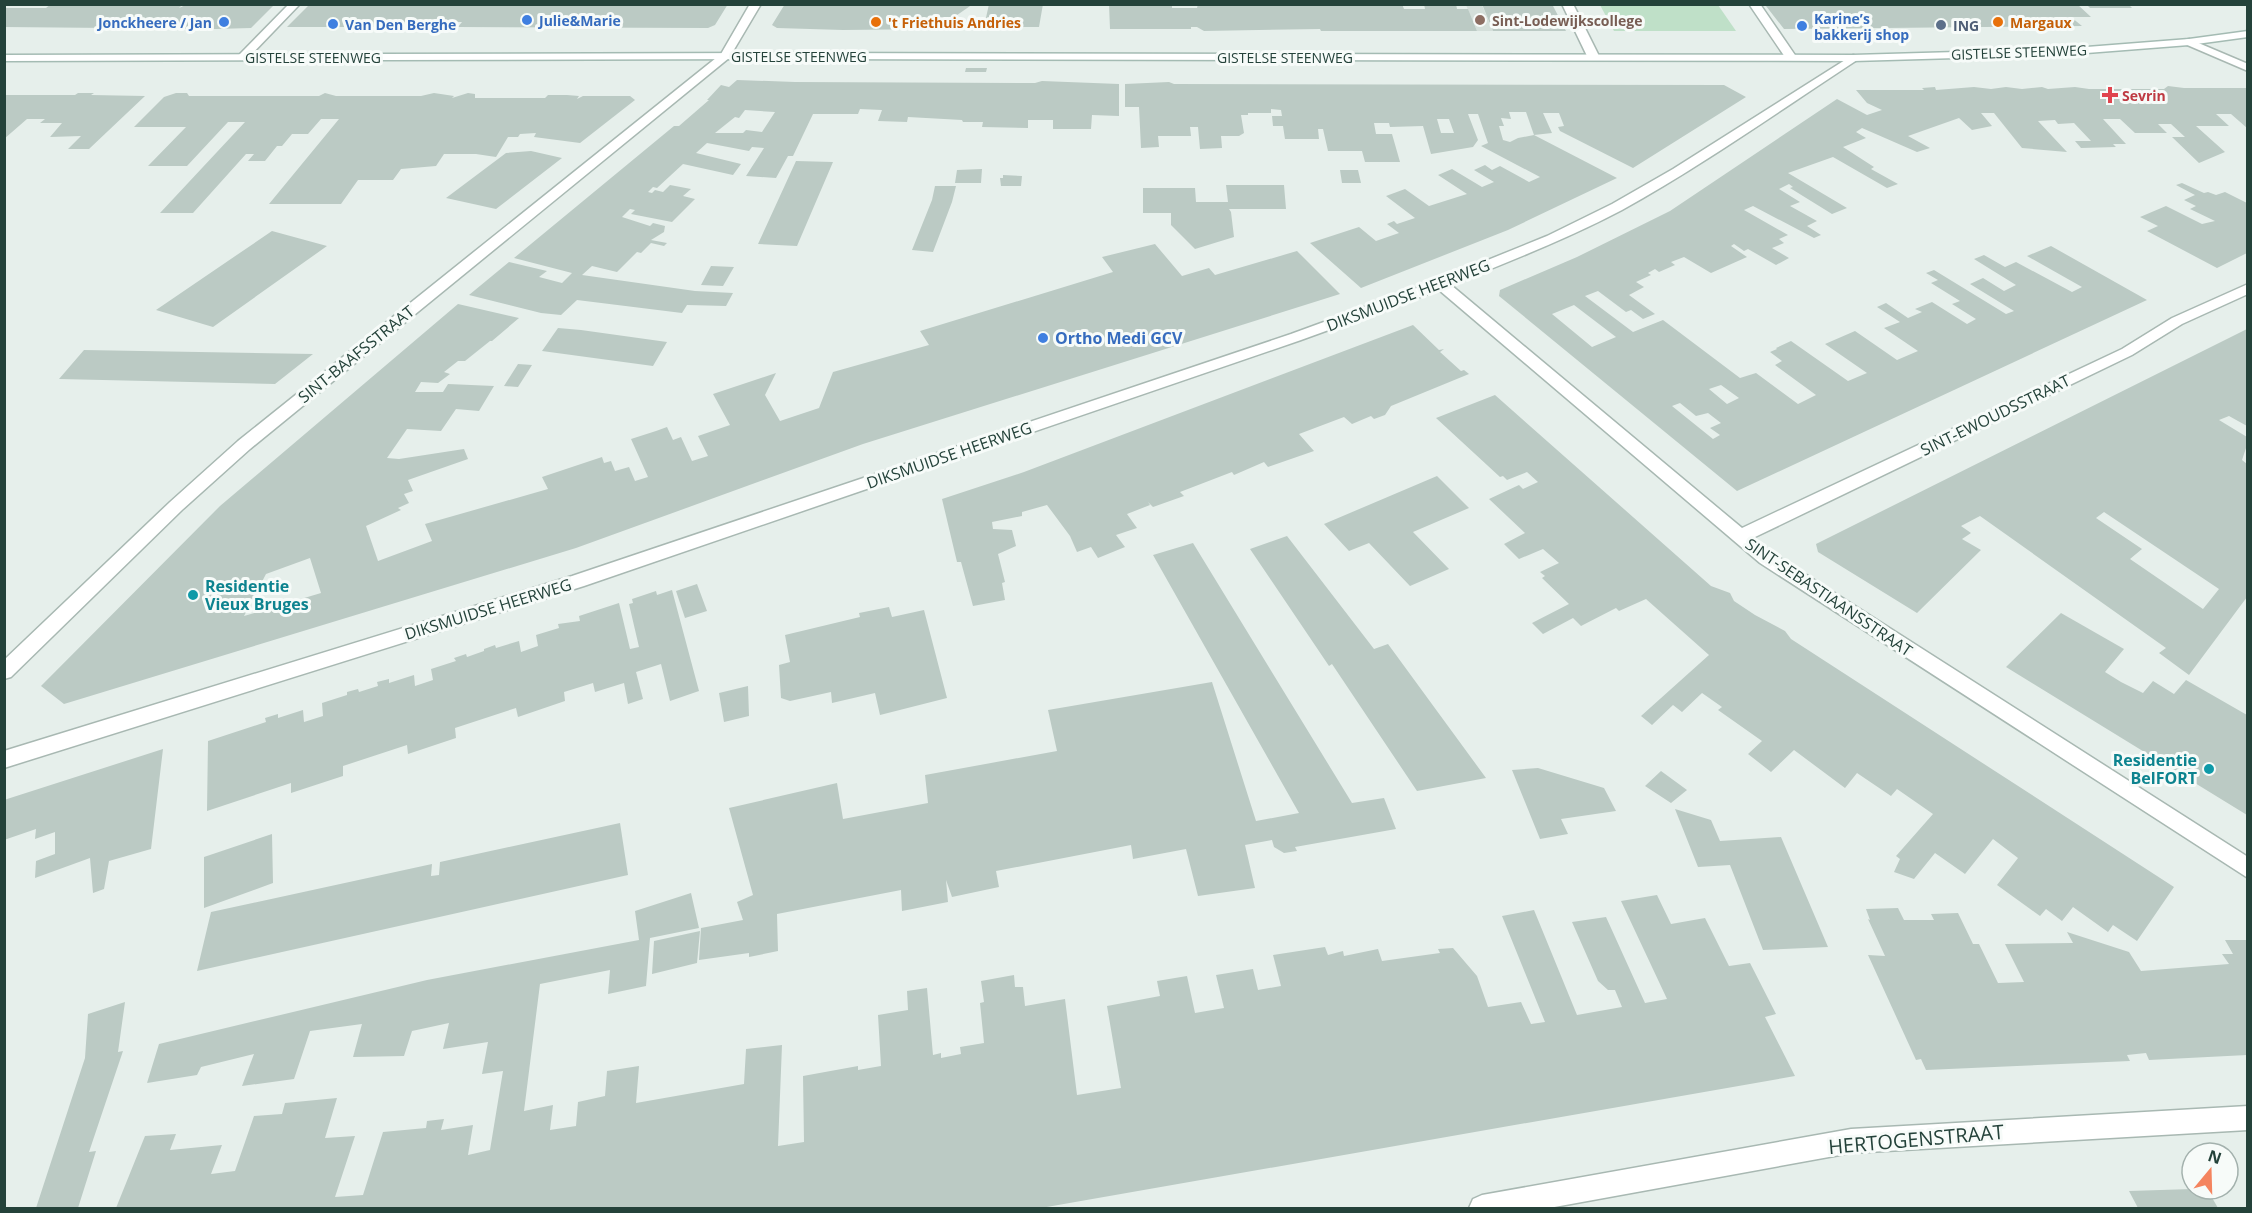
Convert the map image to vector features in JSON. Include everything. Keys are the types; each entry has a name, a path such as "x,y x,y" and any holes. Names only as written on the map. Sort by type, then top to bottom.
{"street":[{"path":"243,57 295,4"},
{"path":"725,56 756,4"},
{"path":"1567,4 1594,58"},
{"path":"1754,4 1791,58"},
{"name":"GISTELSE STEENWEG","path":"4,58 725,56 1853,58 2061,52 2189,42 2247,34"},
{"path":"2189,42 2247,68"},
{"name":"SINT-BAAFSSTRAAT","path":"4,672 176,506 244,445 725,56"},
{"name":"DIKSMUIDSE HEERWEG","path":"4,760 579,581 1285,341 1441,284 1552,239 1617,207 1677,172 1853,58"},
{"name":"SINT-SEBASTIAANSSTRAAT","path":"1441,284 1766,558 2247,869"},
{"name":"SINT-EWOUDSSTRAAT","path":"1739,537 2127,352 2177,321 2247,288"},
{"name":"HERTOGENSTRAAT","path":"1482,1209 1851,1141 2247,1118"}],"shaded area":[{"name":"Sint-Lodewijkscollege","path":"1466,5 1482,5 1493,31 1477,31"}],"green space":[{"path":"1600,5 1718,5 1736,31 1614,31"}],"building":[{"path":"51,4 183,4 179,8 188,4 275,4 251,28 4,27 4,8 46,8"},
{"path":"310,4 728,4 715,25 708,28 458,27 462,22 453,22 450,27 287,27"},
{"path":"785,4 973,4 937,29 843,30 777,28 772,25"},
{"path":"989,4 1043,4 1039,27 984,27"},
{"path":"1109,4 1172,4 1172,8 1197,8 1198,4 1402,4 1404,9 1425,9 1424,4 1456,4 1457,9 1468,9 1477,31 1321,31 1320,29 1204,31 1197,27 1191,27 1191,29 1110,29"},
{"path":"1482,4 1552,4 1566,31 1493,31"},
{"path":"1770,4 2077,4 2091,17 2071,17 2082,26 1784,29 1766,6 1771,6"},
{"path":"2086,4 2128,4 2132,8 2090,8"},
{"path":"966,68 987,68 986,72 965,72"},
{"path":"737,80 1035,83 1042,81 1119,84 1119,116 1092,115 1091,129 1053,129 1053,120 1028,120 1028,128 982,127 983,122 963,122 962,120 908,117 907,122 878,121 882,110 860,109 858,114 813,114 793,156 788,156 776,178 746,176 764,148 752,147 749,151 707,143 696,153 741,164 733,175 683,164 657,188 653,187 648,192 652,193 655,190 663,192 670,185 691,189 683,196 695,199 672,222 631,214 635,210 630,209 622,217 650,226 653,223 665,226 664,232 651,240 667,243 664,246 651,243 641,253 637,252 617,272 592,266 582,275 695,291 733,293 726,306 687,305 682,313 577,300 561,315 541,313 469,295 509,262 547,271 539,277 562,283 572,273 514,258 674,126 679,126 709,100 707,100 721,85 729,87","holes":["745,110 775,112 762,132 746,130 743,133 715,133 735,117 739,118"]},
{"path":"1169,82 1174,84 1724,85 1746,97 1633,168 1560,131 1558,127 1564,126 1559,113 1543,113 1552,133 1534,135 1617,178 1508,230 1361,288 1310,243 1359,227 1376,241 1399,233 1387,224 1394,221 1397,224 1415,218 1386,196 1405,189 1429,206 1467,194 1438,175 1452,169 1482,187 1494,182 1474,170 1485,165 1492,170 1500,166 1529,182 1540,177 1481,146 1488,143 1478,114 1468,114 1478,140 1473,147 1431,154 1423,126 1390,127 1389,123 1374,123 1376,134 1392,134 1400,162 1365,162 1362,151 1328,151 1323,129 1318,129 1319,139 1285,139 1283,126 1273,126 1272,116 1282,116 1281,110 1271,109 1271,113 1241,115 1244,133 1239,136 1221,136 1222,148 1200,149 1198,127 1190,127 1191,136 1158,136 1159,147 1141,148 1139,107 1125,107 1125,84","holes":["1509,112 1526,112 1534,135 1510,142 1503,140 1499,126 1504,126 1501,118 1511,119","1437,119 1449,119 1454,133 1441,133"]},
{"path":"2168,86 2247,88 2247,128 2231,114 2216,114 2229,126 2196,126 2225,152 2199,163 2172,137 2185,137 2171,124 2158,124 2167,133 2135,133 2120,119 2103,119 2126,144 2113,144 2116,147 2081,148 2075,141 2091,141 2074,123 2058,124 2055,120 2038,121 2067,152 2022,148 1994,113 1981,113 1992,126 1972,130 1959,118 1908,136 1930,148 1917,152 1862,128 1856,132 1866,138 1843,147 1874,167 1871,169 1898,184 1887,188 1833,157 1788,173 1847,208 1832,214 1790,188 1793,187 1789,184 1779,189 1800,202 1790,206 1817,221 1807,226 1821,235 1814,238 1753,206 1744,210 1788,235 1779,239 1784,243 1772,248 1789,258 1776,265 1734,244 1731,246 1747,257 1711,273 1684,257 1671,262 1675,265 1659,272 1655,269 1648,273 1651,275 1636,282 1644,287 1629,295 1655,314 1643,319 1631,310 1626,312 1598,291 1585,296 1633,332 1663,320 1740,378 1756,373 1798,404 1816,395 1775,365 1782,361 1770,352 1776,348 1791,341 1848,381 1867,373 1825,344 1855,331 1897,360 1918,351 1884,328 1900,322 1877,307 1886,303 1908,318 1922,312 1915,309 1932,302 1967,324 1976,319 1952,304 1960,301 1931,283 1938,280 1926,273 1934,270 2006,314 2014,311 1970,284 1983,278 2004,291 2016,285 1974,259 1984,255 2005,267 2016,262 2072,292 2082,287 2027,256 2051,246 2147,300 1737,491 1499,296 1500,290 1577,257 1670,211 1837,99 1867,115 1882,110 1867,103 1856,90 1924,90 1922,88 1935,87 1936,90 1974,87 1991,89 2075,87 2164,89","holes":["1574,305 1616,337 1592,347 1552,314","1721,385 1739,398 1727,404 1709,389","1680,403 1696,416 1708,413 1721,423 1710,428 1720,435 1713,439 1672,406"]},
{"path":"78,93 145,96 89,149 68,149 81,136 50,137 62,123 40,123 45,119 27,119 4,139 4,95 75,95"},
{"path":"176,93 187,93 189,96 319,96 325,93 336,96 421,96 434,93 454,96 452,98 468,93 475,94 475,98 545,98 548,95 567,95 579,96 577,99 583,96 630,96 635,100 580,143 534,137 536,133 520,134 518,137 508,137 496,157 476,154 444,154 436,166 401,169 393,180 358,180 341,204 269,204 339,119 321,119 308,134 292,134 282,146 277,146 265,161 248,161 254,154 246,154 193,213 160,213 245,122 228,122 187,166 148,166 186,127 134,127 164,97"},
{"path":"531,151 562,158 496,209 446,198 506,153"},
{"path":"796,161 833,162 797,246 758,244"},
{"path":"982,169 981,183 955,183 957,170"},
{"path":"1340,170 1358,170 1361,183 1342,183"},
{"path":"1003,175 1022,176 1021,186 1001,186 1000,178 1003,178"},
{"path":"2182,183 2204,193 2216,195 2225,192 2247,203 2247,253 2217,268 2147,231 2158,226 2140,217 2166,206 2202,224 2215,221 2190,209 2196,206 2184,200 2195,195 2176,185"},
{"path":"1226,185 1284,185 1286,209 1229,209 1234,237 1195,249 1171,225 1171,213 1143,213 1143,188 1195,188 1196,202 1228,202"},
{"path":"935,186 956,186 952,202 933,252 912,250 932,200"},
{"path":"272,231 327,246 213,327 156,310"},
{"path":"1155,244 1182,276 1209,268 1215,275 1297,251 1340,294 863,444 576,548 64,704 41,686 220,506 458,304 519,318 465,361 458,361 444,372 450,374 438,383 421,382 415,392 443,392 448,384 494,386 479,411 456,409 441,431 407,429 387,458 399,459 464,449 468,459 408,480 413,491 404,494 409,503 398,508 401,510 366,526 378,561 432,541 425,524 548,489 542,477 602,457 604,463 611,461 615,471 629,467 635,481 648,477 631,439 667,427 673,440 681,437 692,461 708,456 698,436 730,425 713,394 776,373 765,395 780,421 819,408 833,372 929,345 920,331 1113,272 1102,257","holes":["310,558 321,593 244,616 266,574"]},
{"path":"711,266 734,267 723,286 701,285"},
{"path":"1413,325 1439,350 1444,349 1440,352 1461,371 1464,370 1469,374 1391,406 1385,415 1374,419 1371,416 1352,424 1344,417 1299,434 1314,451 1268,467 1264,462 1234,475 1232,472 1180,492 1184,496 1153,507 1148,502 1150,505 1127,514 1137,528 1116,535 1125,547 1098,558 1091,547 1077,552 1070,536 1047,505 1022,512 1022,516 992,522 993,529 1012,530 1016,546 998,554 1005,582 1002,583 1005,600 973,606 961,562 957,562 942,499 1024,472"},
{"path":"558,328 667,342 653,366 542,351"},
{"path":"2247,329 2247,426 2229,416 2219,420 2247,437 2242,460 2247,464 2247,597 2189,675 2159,653 2166,648 1980,516 1961,526 1971,533 1962,539 1981,550 1917,613 1818,552 1816,544","holes":["2104,512 2219,589 2203,609 2130,559 2142,549 2096,518"]},
{"path":"84,350 313,354 275,384 59,379"},
{"path":"518,364 532,365 518,387 504,386"},
{"path":"1495,395 1711,586 1730,593 1734,601 1785,631 1791,639 2174,887 2137,941 2113,925 2108,932 2073,907 2062,921 2046,909 2040,916 1997,885 2018,858 1993,839 1965,874 1935,853 1914,879 1894,872 1900,859 1896,856 1933,814 1897,789 1891,796 1857,773 1845,788 1794,750 1771,772 1748,754 1762,741 1718,710 1722,707 1702,693 1682,712 1673,705 1652,725 1641,716 1709,655 1646,599 1619,611 1616,608 1581,626 1573,618 1543,634 1532,623 1569,604 1542,578 1545,576 1540,572 1559,563 1543,549 1519,559 1504,544 1525,533 1489,499 1519,485 1523,489 1538,482 1527,472 1507,480 1503,476 1500,477 1436,418"},
{"path":"1437,476 1469,508 1413,532 1449,569 1410,586 1369,543 1349,551 1324,524"},
{"path":"1287,536 1374,649 1388,644 1486,778 1417,791 1332,664 1329,666 1250,549"},
{"path":"1193,543 1352,803 1384,798 1396,829 1295,847 1297,851 1284,853 1274,847 1272,840 1245,845 1255,888 1198,896 1186,849 1133,859 1131,845 996,871 999,887 952,897 946,880 948,902 902,911 901,890 777,914 778,951 749,957 749,953 699,960 701,928 743,920 737,902 753,895 729,808 837,783 843,819 928,803 925,775 1057,751 1048,710 1212,682 1256,821 1299,813 1153,555"},
{"path":"697,584 707,611 685,618 676,591"},
{"path":"672,590 699,691 670,701 661,664 636,672 643,699 628,704 624,683 595,692 593,683 564,692 565,701 518,717 516,708 455,728 456,738 408,754 407,745 343,766 343,776 291,793 291,783 207,811 208,741 266,722 265,718 278,714 278,718 303,710 304,722 323,716 322,703 347,695 347,692 358,689 359,692 378,686 377,682 389,679 389,683 414,675 415,686 433,680 431,669 456,661 454,658 466,654 467,657 495,645 496,648 519,641 521,652 538,646 536,635 559,628 558,624 580,621 579,616 619,603 630,649 639,647 629,604 633,603 632,599 656,591 657,595"},
{"path":"889,607 892,617 924,610 947,698 880,715 875,693 832,703 831,692 790,701 781,698 779,665 790,662 785,635 860,617 859,613"},
{"path":"2061,613 2124,649 2105,672 2121,682 2143,693 2153,681 2174,694 2186,680 2247,715 2247,815 2006,667"},
{"path":"748,686 749,716 724,722 719,693"},
{"path":"163,749 151,849 109,861 104,889 93,893 90,858 35,878 36,861 55,854 55,832 35,839 36,829 4,840 4,800"},
{"path":"1538,768 1604,788 1616,811 1561,819 1568,834 1540,839 1512,770"},
{"path":"1661,771 1687,790 1671,803 1645,786"},
{"path":"1675,809 1711,820 1720,841 1781,837 1828,947 1763,950 1730,865 1698,867"},
{"path":"620,823 628,875 197,971 211,912 432,864 431,876 439,875 440,862"},
{"path":"272,834 273,883 204,908 204,857"},
{"path":"691,893 699,928 650,938 646,986 608,994 610,970 540,984 524,1111 553,1105 550,1130 576,1126 578,1102 605,1096 607,1071 639,1066 636,1103 744,1084 746,1049 782,1045 778,1146 804,1142 803,1076 858,1066 858,1070 881,1066 878,1015 908,1010 907,991 927,988 933,1055 941,1053 941,1058 961,1054 960,1047 984,1043 980,1003 984,1002 981,981 1014,975 1015,987 1023,987 1025,1006 1065,999 1077,1095 1121,1088 1107,1006 1160,996 1157,981 1187,976 1195,1013 1224,1008 1216,975 1253,969 1258,990 1281,986 1273,955 1325,947 1328,955 1343,951 1344,956 1378,949 1382,961 1440,953 1438,949 1453,948 1477,976 1488,1007 1521,1002 1531,1024 1545,1022 1502,916 1534,910 1577,1015 1622,1007 1615,990 1608,990 1598,981 1572,922 1606,917 1645,1003 1667,999 1621,901 1657,895 1671,924 1705,918 1729,966 1750,963 1776,1014 1765,1017 1795,1076 1041,1208 116,1208 145,1136 176,1134 170,1150 222,1145 211,1174 235,1171 254,1116 282,1114 285,1103 337,1098 325,1138 355,1136 335,1197 363,1195 383,1132 426,1128 427,1121 444,1119 441,1130 473,1125 468,1155 490,1150 503,1071 482,1074 488,1042 443,1049 449,1023 412,1031 404,1056 353,1057 362,1024 310,1031 294,1079 242,1086 254,1054 201,1067 197,1075 147,1083 159,1044 427,980 639,940 635,911"},
{"path":"1898,908 1904,920 1934,920 1931,914 1958,913 1973,944 1979,944 1998,983 2024,982 2005,944 2073,943 2067,932 2129,952 2141,971 2229,964 2222,954 2233,954 2225,940 2247,940 2247,1055 2149,1060 2146,1053 2127,1055 2130,1061 1926,1070 1921,1059 1916,1060 1868,955 1885,956 1868,919 1870,920 1866,909"},
{"path":"700,931 697,963 652,974 654,941"},
{"path":"125,1002 118,1052 123,1051 89,1152 96,1151 78,1208 36,1208 85,1058 88,1014"},
{"path":"2180,1190 2180,1201 2214,1201 2218,1208 2138,1208 2129,1191"}],"place":[{"name":"Julie&Marie","path":"527,20"},
{"name":"Sint-Lodewijkscollege","path":"1480,20"},
{"name":"Jonckheere / Jan","path":"224,22"},
{"name":"'t Friethuis Andries","path":"876,22"},
{"name":"Margaux","path":"1998,22"},
{"name":"Van Den Berghe","path":"333,24"},
{"name":"ING","path":"1941,25"},
{"name":"Karine’s bakkerij shop","path":"1802,26"},
{"name":"Sevrin","path":"2110,95"},
{"name":"Ortho Medi GCV","path":"1043,338"},
{"name":"Residentie Vieux Bruges","path":"193,595"},
{"name":"Residentie BelFORT","path":"2209,769"}]}
